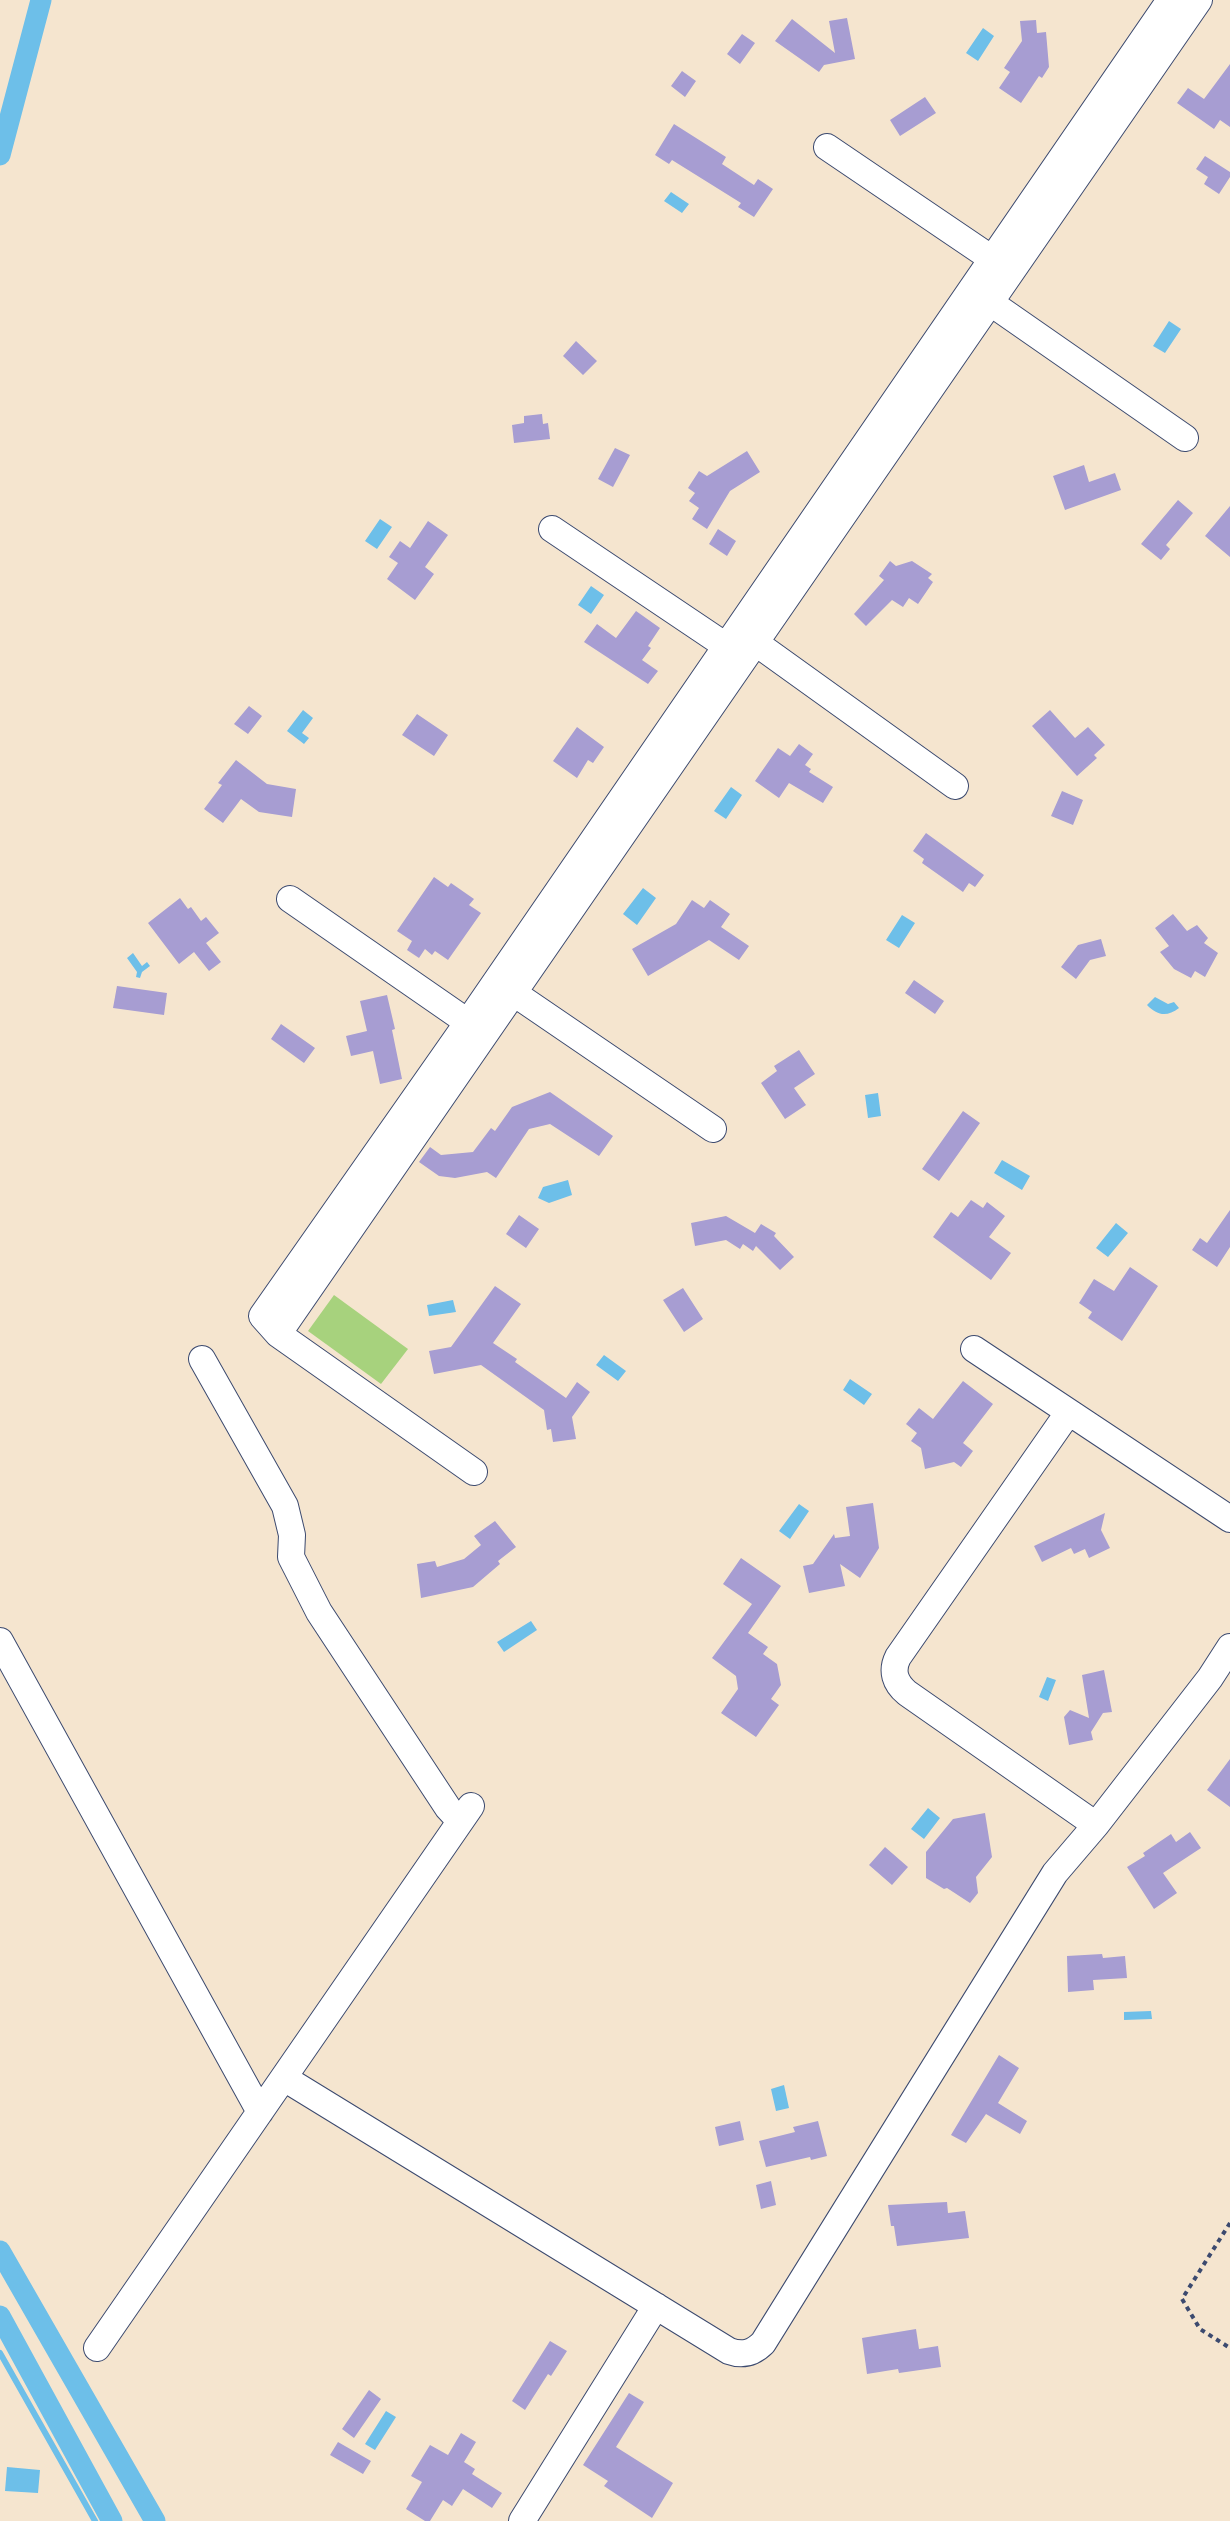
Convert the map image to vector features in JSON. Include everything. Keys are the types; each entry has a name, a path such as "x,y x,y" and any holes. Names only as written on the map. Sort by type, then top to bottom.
{"street":[{"path":"1002,266 1170,0"},
{"path":"474,1472 270,1325 477,1028 739,639 1002,266 1199,0"},
{"path":"826,147 1002,266"},
{"path":"981,296 1185,438"},
{"path":"552,529 739,639 955,786"},
{"path":"290,899 477,1028"},
{"path":"505,987 713,1129"},
{"path":"974,1349 1230,1519"},
{"path":"97,2348 465,1814 448,1808 319,1612 291,1557 292,1534 285,1506 202,1359"},
{"path":"1068,1413 898,1657 894,1674 896,1682 907,1693 1096,1825"},
{"path":"0,1641 260,2112"},
{"path":"284,2078 729,2351 745,2354 758,2348 1056,1874 1210,1678 1230,1647"},
{"path":"522,2521 656,2306"}],"path":[{"path":"1230,2223 1182,2300 1200,2329 1230,2348"}],"green space":[{"path":"334,1295 408,1349 381,1384 308,1331"}],"water":[{"path":"983,28 994,36 978,61 966,53"},
{"path":"671,192 689,204 682,213 664,201"},
{"path":"1169,321 1181,329 1165,353 1153,346"},
{"path":"380,519 392,527 377,549 365,541"},
{"path":"591,586 604,595 591,614 578,605"},
{"path":"303,710 313,718 302,733 309,738 304,744 287,731"},
{"path":"731,787 742,795 726,819 714,811"},
{"path":"643,888 656,898 637,925 623,914"},
{"path":"902,915 915,923 899,948 886,940"},
{"path":"133,953 142,966 147,962 150,966 142,972 140,978 136,977 137,972 127,958"},
{"path":"1155,997 1168,1004 1174,1002 1179,1008 1167,1014 1159,1013 1147,1005"},
{"path":"878,1093 881,1116 868,1118 865,1095"},
{"path":"1002,1160 1030,1176 1022,1190 994,1173"},
{"path":"568,1180 572,1195 549,1203 538,1198 543,1187"},
{"path":"1116,1223 1128,1233 1108,1257 1096,1248"},
{"path":"453,1300 456,1312 429,1316 427,1305"},
{"path":"604,1355 626,1371 618,1381 596,1365"},
{"path":"850,1379 872,1394 864,1405 843,1390"},
{"path":"799,1504 809,1511 790,1539 779,1531"},
{"path":"531,1621 537,1630 504,1652 497,1642"},
{"path":"1047,1677 1056,1680 1048,1701 1039,1697"},
{"path":"928,1808 940,1818 924,1839 911,1829"},
{"path":"1151,2011 1152,2019 1124,2020 1124,2012"},
{"path":"784,2085 789,2108 776,2111 771,2089"},
{"path":"386,2411 396,2417 375,2450 365,2444"},
{"path":"7,2467 40,2470 38,2493 5,2491"}],"building":[{"path":"847,18 855,59 824,65 819,72 775,41 792,19 835,53 829,21"},
{"path":"1036,20 1037,33 1046,32 1049,67 1042,78 1039,76 1021,103 999,88 1010,72 1004,68 1022,41 1020,21"},
{"path":"742,34 755,43 740,64 727,54"},
{"path":"1230,64 1230,127 1220,120 1214,129 1177,103 1188,88 1204,99"},
{"path":"682,71 696,81 685,97 671,86"},
{"path":"925,97 936,113 900,136 890,120"},
{"path":"674,124 726,157 722,164 754,185 758,179 773,189 754,217 738,207 741,203 672,160 669,164 655,155"},
{"path":"1205,156 1230,172 1230,177 1219,194 1204,184 1208,177 1196,169"},
{"path":"576,341 597,361 583,375 563,356"},
{"path":"542,414 543,424 548,423 550,439 514,443 512,425 524,423 524,416"},
{"path":"615,448 630,455 613,487 598,479"},
{"path":"747,451 760,472 730,491 707,529 692,519 699,508 689,501 695,493 688,488 699,471 707,476"},
{"path":"1084,465 1089,482 1115,473 1121,490 1065,510 1053,476"},
{"path":"1178,500 1193,513 1166,545 1170,549 1161,560 1141,544"},
{"path":"1230,506 1230,557 1205,536"},
{"path":"428,521 448,535 425,567 434,574 415,600 387,579 398,563 389,557 400,541 410,548"},
{"path":"718,529 736,541 727,556 709,544"},
{"path":"890,561 896,566 912,561 932,574 928,578 933,582 918,604 909,598 903,607 892,600 866,626 854,614 884,580 879,576"},
{"path":"636,611 660,628 648,646 651,648 642,660 658,671 648,684 584,642 597,624 616,638"},
{"path":"249,706 262,716 248,734 234,724"},
{"path":"1050,710 1075,738 1088,727 1105,745 1094,755 1097,758 1077,776 1032,726"},
{"path":"417,714 448,735 434,756 402,735"},
{"path":"577,727 604,747 593,763 588,760 577,778 553,761"},
{"path":"799,744 813,754 805,765 811,769 809,772 833,787 823,803 789,783 779,798 755,781 778,748 790,756"},
{"path":"236,760 267,784 296,789 292,817 259,812 241,799 223,823 204,809 222,785 218,783"},
{"path":"1062,791 1083,800 1073,825 1051,816"},
{"path":"926,833 984,875 975,887 969,883 963,892 922,863 924,859 913,851"},
{"path":"434,877 448,887 451,883 474,899 469,905 481,913 448,960 435,951 432,955 425,949 419,958 407,950 412,941 397,931"},
{"path":"180,898 188,909 191,907 201,921 206,917 219,933 206,943 221,962 209,971 194,952 179,964 148,923"},
{"path":"692,900 704,908 710,900 730,914 721,927 749,946 739,960 709,940 648,976 632,949 676,924"},
{"path":"1173,914 1187,931 1197,925 1208,938 1204,943 1218,953 1205,977 1195,971 1191,978 1174,969 1160,952 1169,946 1155,928"},
{"path":"1101,939 1106,956 1090,960 1076,979 1061,967 1078,945"},
{"path":"914,980 944,1001 935,1014 905,993"},
{"path":"117,986 167,993 164,1015 113,1008"},
{"path":"387,995 395,1029 392,1030 402,1079 380,1084 373,1051 351,1056 346,1036 367,1031 360,1001"},
{"path":"281,1024 315,1048 304,1063 271,1039"},
{"path":"799,1050 815,1074 794,1088 806,1105 785,1119 761,1083 777,1071 774,1066"},
{"path":"550,1092 613,1136 599,1156 550,1124 529,1129 496,1178 487,1172 455,1178 439,1176 419,1162 430,1147 441,1155 473,1152 491,1128 495,1131 512,1107"},
{"path":"963,1111 980,1123 939,1181 922,1169"},
{"path":"971,1200 983,1208 987,1202 1005,1216 989,1237 1011,1253 991,1280 933,1237 951,1212 958,1217"},
{"path":"1230,1210 1230,1247 1217,1267 1192,1250 1200,1238 1207,1243"},
{"path":"519,1215 539,1229 526,1248 506,1234"},
{"path":"726,1216 755,1233 761,1224 776,1233 774,1236 794,1257 780,1270 756,1246 753,1251 743,1244 740,1249 726,1240 695,1246 691,1223"},
{"path":"1130,1267 1158,1286 1122,1341 1088,1318 1092,1312 1079,1303 1094,1279 1114,1291"},
{"path":"495,1286 521,1304 493,1343 517,1359 515,1362 566,1398 577,1382 590,1392 572,1417 576,1439 553,1442 551,1429 547,1430 544,1410 481,1365 434,1374 429,1351 451,1347"},
{"path":"683,1288 703,1319 684,1332 663,1300"},
{"path":"963,1381 993,1404 963,1443 973,1451 961,1467 954,1462 925,1469 921,1448 911,1441 917,1433 906,1424 919,1408 933,1419"},
{"path":"873,1503 879,1548 860,1578 840,1564 845,1586 809,1593 803,1566 813,1564 834,1534 835,1538 850,1536 846,1507"},
{"path":"1105,1513 1101,1530 1110,1548 1089,1558 1085,1549 1074,1554 1071,1548 1042,1562 1034,1546"},
{"path":"495,1521 516,1547 498,1561 500,1564 473,1587 421,1598 417,1564 435,1561 437,1567 464,1559 481,1545 474,1536"},
{"path":"741,1558 781,1586 748,1633 768,1647 763,1654 777,1664 781,1685 771,1699 779,1705 756,1737 721,1713 738,1689 736,1676 712,1658 752,1604 723,1584"},
{"path":"1104,1670 1112,1712 1103,1713 1091,1732 1093,1740 1069,1745 1064,1717 1070,1710 1089,1718 1082,1675"},
{"path":"1230,1759 1230,1807 1207,1790"},
{"path":"985,1813 992,1857 976,1877 978,1893 970,1903 926,1878 926,1852 953,1819"},
{"path":"1190,1832 1201,1848 1163,1873 1177,1893 1154,1909 1127,1867 1145,1856 1143,1853 1171,1834 1176,1842"},
{"path":"885,1847 908,1867 892,1885 869,1865"},
{"path":"1102,1954 1103,1958 1125,1956 1127,1978 1093,1980 1094,1990 1068,1992 1067,1956"},
{"path":"999,2055 1019,2068 998,2103 1027,2121 1020,2134 986,2114 966,2143 951,2135"},
{"path":"740,2121 744,2140 719,2146 715,2127"},
{"path":"818,2121 827,2156 811,2160 810,2157 766,2167 759,2141 795,2132 793,2127"},
{"path":"771,2181 776,2205 761,2209 756,2185"},
{"path":"947,2202 948,2213 965,2211 969,2238 897,2246 888,2205"},
{"path":"916,2329 919,2349 938,2346 941,2367 899,2373 898,2369 867,2374 862,2338"},
{"path":"550,2341 567,2351 551,2376 548,2374 525,2410 512,2401"},
{"path":"369,2390 381,2399 354,2438 342,2429"},
{"path":"629,2393 644,2402 616,2447 673,2483 652,2518 604,2486 608,2481 583,2465"},
{"path":"461,2433 476,2442 464,2462 475,2469 472,2474 502,2493 492,2508 463,2489 452,2506 443,2500 430,2521 425,2521 406,2509 422,2482 411,2476 430,2445 448,2455"},
{"path":"338,2442 371,2461 363,2474 330,2455"}],"waterway":[{"path":"0,155 41,0"},
{"path":"0,2251 155,2521"},
{"path":"0,2316 112,2521"},
{"path":"0,2353 95,2521"}]}
